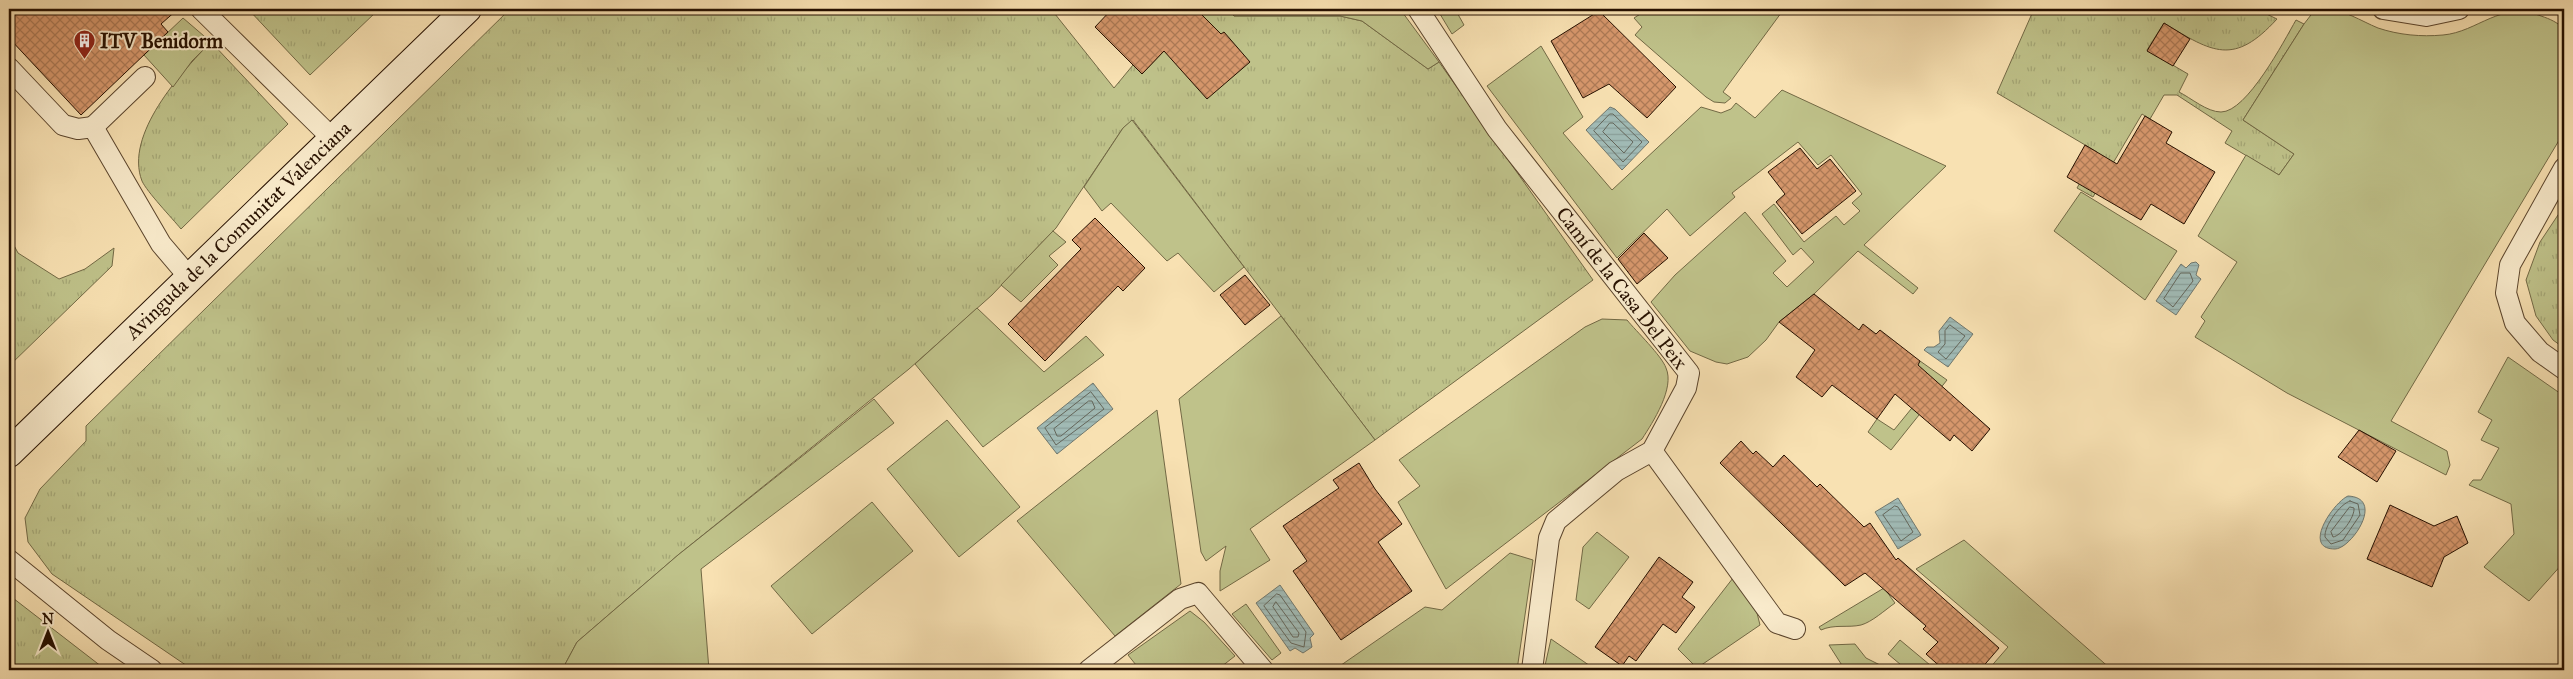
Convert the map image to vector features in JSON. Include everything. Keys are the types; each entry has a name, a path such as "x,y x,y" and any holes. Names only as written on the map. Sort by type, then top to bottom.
{"main road":[{"name":"Avinguda de la Comunitat Valenciana","path":"9,453 189,276 467,9"}],"lane":[{"path":"201,9 332,138"},
{"name":"Camí de la Casa Del Peix","path":"1418,9 1497,129 1689,373 1686,388 1652,451"},
{"path":"2383,9 2426,16 2460,9"},
{"path":"9,68 63,125 78,129 93,127 145,78"},
{"path":"93,127 161,244 189,276"},
{"path":"2564,168 2510,265 2506,293 2515,323 2540,352 2564,369"},
{"path":"1532,670 1549,538 1556,521 1616,471 1652,451 1777,623 1795,630"},
{"path":"9,560 108,640 152,670"},
{"path":"1089,670 1180,599 1198,593 1263,670"}],"green space":[{"path":"248,9 374,9 376,12 310,75"},
{"path":"510,9 1051,9 1114,88 1133,65 1142,74 1200,13 1196,9 1229,9 1234,16 1340,16 1362,21 1428,69 1439,62 1593,280 1375,440 1133,120 1123,128 1056,228 992,295 909,369 678,555 577,642 562,670 193,670 52,574 28,542 25,518 40,489 86,441 86,426"},
{"path":"1229,9 1400,9 1439,62 1428,69 1362,21 1340,16 1234,16"},
{"path":"1437,9 1455,9 1464,25 1452,34"},
{"path":"1648,9 1784,9 1723,92 1731,98 1725,103 1714,102 1706,97 1635,35 1642,27 1634,18"},
{"path":"2034,9 2256,9 2277,19 2262,34 2248,44 2235,49 2223,50 2196,42 2164,23 2147,50 2188,74 2179,92 2205,107 2221,112 2231,109 2242,101 2253,88 2264,74 2296,20 2304,24 2243,120 2294,154 2279,175 2225,143 2232,131 2177,95 2164,95 2150,119 2142,114 2093,197 2077,188 2097,152 1997,93"},
{"path":"2325,9 2345,13 2378,28 2418,36 2456,33 2490,18 2514,12 2527,12 2541,16 2559,24 2564,29 2564,132 2391,421 2447,451 2450,465 2446,475 2287,393 2195,337 2205,321 2201,317 2237,262 2198,236 2246,155 2279,175 2294,154 2243,120 2304,24 2314,11"},
{"path":"183,18 211,42 192,61 173,87 144,55"},
{"path":"211,42 288,124 181,229 142,181 139,163 141,144 158,106 171,87"},
{"path":"1541,46 1583,117 1563,133 1612,190 1701,107 1721,113 1731,109 1736,103 1755,118 1782,90 1946,166 1864,245 1918,288 1913,294 1858,251 1814,294 1779,322 1766,340 1748,357 1727,364 1716,362 1690,351 1651,302 1675,275 1745,212 1786,261 1773,273 1787,287 1814,262 1801,248 1793,255 1762,214 1774,204 1804,242 1836,216 1844,225 1860,211 1852,203 1862,194 1831,155 1818,165 1798,142 1732,193 1735,197 1690,236 1667,209 1617,258 1487,86"},
{"path":"1132,120 1244,267 1214,292 1178,253 1167,261 1111,203 1102,211 1084,187 1123,128"},
{"path":"2081,192 2177,251 2145,300 2054,231"},
{"path":"2564,206 2564,348 2553,340 2536,316 2526,280 2540,242"},
{"path":"1053,231 1066,242 1049,256 1058,265 1021,302 1001,285"},
{"path":"9,236 18,253 59,279 85,269 114,248 112,266 9,366"},
{"path":"977,308 1044,372 1086,336 1104,355 983,447 915,364"},
{"path":"1281,316 1375,440 1250,529 1270,560 1220,591 1220,571 1226,546 1206,561 1201,552 1179,399"},
{"path":"1602,319 1627,320 1664,363 1668,376 1668,385 1662,405 1652,424 1642,439 1446,589 1398,502 1420,486 1399,460 1585,327"},
{"path":"2508,357 2564,396 2564,562 2529,601 2484,567 2514,534 2511,504 2469,485 2473,480 2481,480 2499,448 2481,440 2492,420 2478,412"},
{"path":"1920,361 1947,380 1891,450 1868,432 1877,419 1894,430 1933,382 1914,369"},
{"path":"874,399 894,423 701,569 709,670 562,670 577,642 678,555"},
{"path":"1157,410 1181,584 1115,636 1017,521"},
{"path":"947,420 1020,507 959,557 887,469"},
{"path":"872,502 913,551 812,634 771,586"},
{"path":"1597,532 1629,557 1589,609 1576,600 1583,547"},
{"path":"1964,540 2112,670 1988,670 2008,647 1916,569"},
{"path":"1510,553 1533,560 1517,670 1334,670 1425,607 1442,610"},
{"path":"1733,578 1756,609 1760,625 1697,668 1678,649"},
{"path":"1884,588 1895,603 1870,621 1861,625 1831,627 1821,630 1819,627"},
{"path":"9,595 106,670 9,670"},
{"path":"1246,604 1281,653 1272,660 1232,614"},
{"path":"1190,611 1204,622 1235,656 1217,670 1140,670 1128,655"},
{"path":"1551,639 1596,670 1544,670"},
{"path":"1900,640 1936,670 1907,670 1888,654"},
{"path":"1855,644 1866,658 1890,670 1845,670 1829,645"}],"water":[{"path":"1610,107 1615,109 1649,142 1622,170 1586,130"},
{"path":"2196,262 2199,265 2196,275 2201,279 2176,315 2156,301 2181,264 2186,268 2191,263"},
{"path":"1950,317 1973,334 1948,367 1924,350 1927,347 1934,347 1940,343 1939,331"},
{"path":"1093,383 1113,409 1057,454 1037,428"},
{"path":"2348,496 2359,499 2364,505 2365,514 2362,523 2356,533 2342,547 2335,549 2325,547 2321,542 2320,534 2324,525 2335,507"},
{"path":"1898,498 1921,535 1898,549 1875,512"},
{"path":"1280,585 1314,634 1310,638 1312,647 1303,653 1295,648 1290,651 1256,603"}],"building":[{"name":"ITV Benidorm","path":"9,9 178,9 161,24 168,32 81,115 9,38"},
{"path":"1112,9 1196,9 1221,34 1224,32 1250,62 1207,99 1164,51 1142,74 1095,27"},
{"path":"1599,11 1676,87 1647,118 1609,84 1583,98 1551,41"},
{"path":"2164,23 2190,39 2173,66 2147,51"},
{"path":"2145,116 2172,132 2166,143 2215,172 2184,224 2151,204 2141,220 2067,177 2085,145 2117,164"},
{"path":"1800,148 1817,169 1830,159 1856,191 1802,234 1776,202 1785,194 1768,172"},
{"path":"1095,218 1145,268 1123,291 1118,286 1045,361 1008,324 1081,249 1072,240"},
{"path":"1644,233 1668,258 1637,284 1618,259"},
{"path":"1245,275 1270,305 1245,325 1220,295"},
{"path":"1814,294 1859,330 1863,324 1876,334 1880,330 1920,361 1918,365 1990,429 1972,451 1954,435 1950,441 1895,394 1877,419 1832,385 1822,397 1796,377 1815,350 1779,322"},
{"path":"2359,430 2396,451 2377,482 2338,457"},
{"path":"1741,441 1753,454 1756,451 1773,467 1784,455 1817,487 1820,484 1864,527 1870,523 1896,560 1898,558 1999,648 1980,670 1944,670 1926,654 1938,642 1923,629 1926,626 1865,573 1845,586 1720,463"},
{"path":"1359,463 1375,489 1402,524 1378,542 1412,591 1341,640 1293,571 1307,561 1283,526 1339,488 1333,480"},
{"path":"2390,505 2434,526 2457,516 2468,543 2444,557 2432,587 2367,559"},
{"path":"1659,557 1693,582 1682,597 1695,607 1676,633 1663,624 1636,661 1629,656 1622,666 1595,647"}],"place":[{"name":"ITV Benidorm","path":"84,60"}]}
